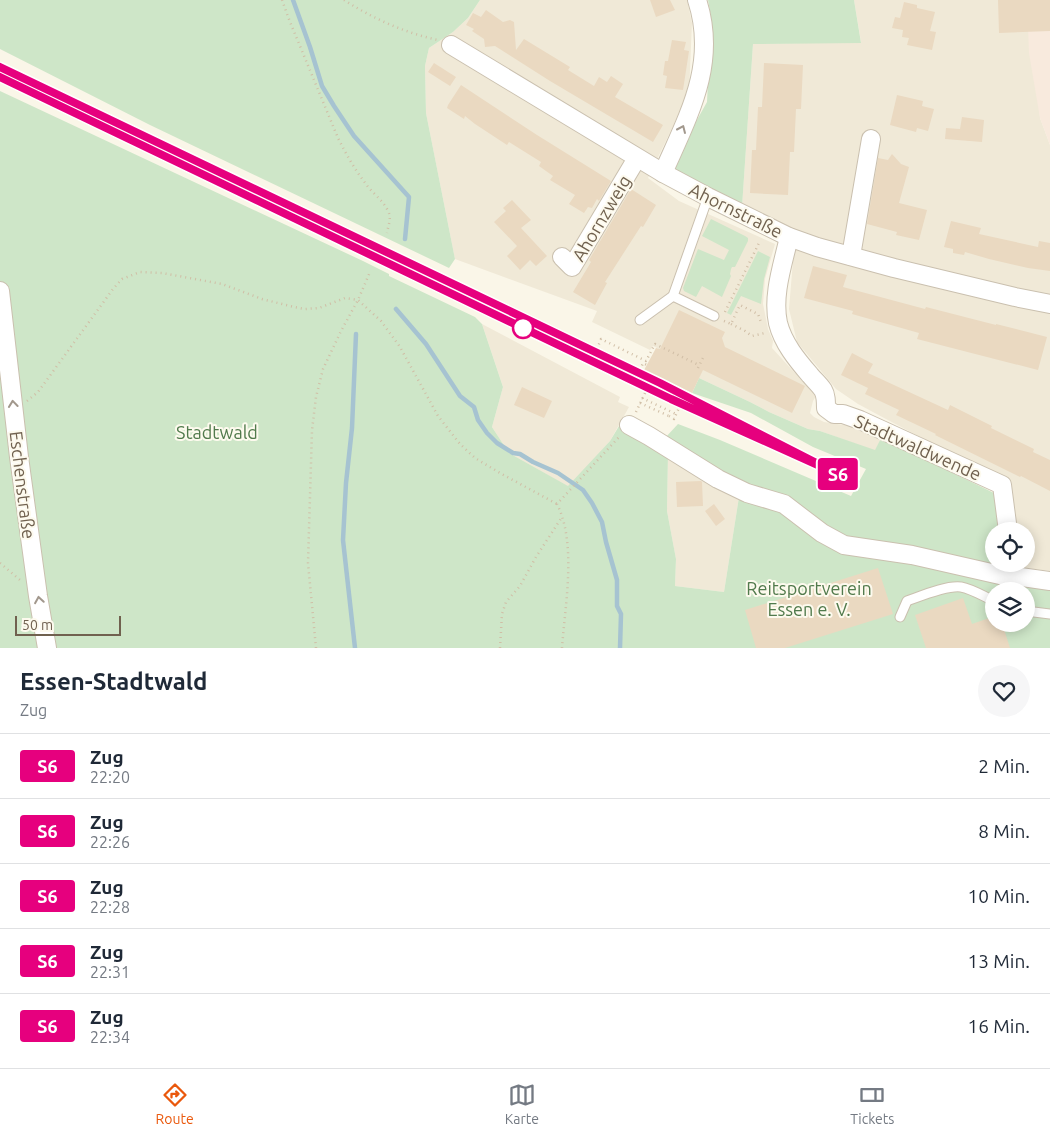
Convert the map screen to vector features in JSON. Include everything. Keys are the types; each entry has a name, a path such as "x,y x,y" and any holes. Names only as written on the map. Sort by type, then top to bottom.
{"street":[{"path":"663,173 694,102 702,72 704,45 702,16 697,0"},
{"name":"Ahornstraße","path":"451,45 663,173 788,237 851,256 1050,304"},
{"path":"851,256 871,139"},
{"name":"Ahornzweig","path":"562,257 572,267 637,158"},
{"name":"Stadtwaldwende","path":"788,237 778,287 776,306 778,323 784,340 823,390 826,408 834,414 843,414 860,420 1002,485 1007,522"},
{"name":"Eschenstraße","path":"0,291 20,467 47,648"},
{"path":"629,426 649,436 718,479 747,493 784,504 822,533 844,545 912,555 1000,576 1009,572"},
{"path":"1020,572 1050,581"}],"lane":[{"path":"640,320 673,296 708,197"},
{"path":"673,296 714,316"},
{"path":"900,617 908,601 942,589 960,587 985,596"},
{"path":"1035,612 1050,614"}],"path":[{"path":"282,0 346,155 366,186 389,212 390,218 386,233"},
{"path":"344,0 354,7 395,27 451,45"},
{"path":"731,324 740,305 758,314 765,333 752,336 721,320 767,226"},
{"path":"14,411 38,392 122,279 140,272 162,273 222,284 262,299 305,309 319,308 345,298 358,300 381,321 400,347 438,416 460,444 475,458 557,504 563,516 569,576 562,648"},
{"path":"316,648 308,563 312,430 316,397 323,370 370,272"},
{"path":"597,349 601,339 646,361 655,344 699,366 704,356"},
{"path":"640,370 644,363 647,365"},
{"path":"640,403 674,419 675,413 687,390"},
{"path":"557,504 629,426 646,391"},
{"path":"642,398 675,413"},
{"path":"500,648 502,614 506,602 520,586 536,557 563,516"}],"shaded area":[{"path":"480,0 687,0 692,23 689,93 648,178 679,201 775,244 765,279 763,304 768,329 773,341 772,348 816,396 810,413 814,417 824,422 857,427 881,438 875,451 820,431 808,429 699,378 702,370 653,346 650,350 592,322 597,311 455,259 426,113 425,66 429,48 453,32 468,18"},
{"path":"854,0 1031,0 1040,118 1050,145 1050,571 1035,569 1035,522 1013,522 1007,483 858,404 836,389 797,342 789,309 793,261 798,233 742,207 753,44 861,42"},
{"path":"1027,0 1050,0 1050,145 1040,118 1029,53"},
{"path":"482,324 620,397 618,402 629,407 610,441 569,487 509,453 492,427 503,387"},
{"path":"668,454 739,497 724,592 675,586 676,559 667,511"}],"green space":[{"path":"0,0 480,0 468,18 453,32 429,48 425,66 426,113 455,259 449,268 150,125 0,49"},
{"path":"708,0 854,0 861,43 753,44 742,207 670,168 707,102 711,17"},
{"name":"Stadtwald","path":"0,91 363,261 389,274 389,276 475,317 482,324 503,387 492,427 509,453 568,486 610,441 625,416 665,438 678,424 851,496 866,469 813,447 751,413 692,393 699,378 808,429 820,431 875,450 881,438 996,494 1001,522 985,522 985,572 1015,572 1050,588 1050,648 0,648","holes":["668,454 739,497 724,592 675,586 676,559 667,511"]},
{"path":"711,219 745,236 748,238 748,241 735,267 731,269 731,276 722,297 702,286 696,297 684,291 683,288 698,249 724,260 729,250 702,236"},
{"path":"758,251 770,257 764,279 761,304 741,296 731,315 727,313"}],"building":[{"path":"650,0 670,0 675,10 656,17"},
{"path":"998,0 1050,0 1050,31 999,33"},
{"path":"904,2 917,5 917,8 935,12 930,31 936,32 932,50 907,45 909,38 902,37 903,30 892,28 895,17 900,18"},
{"path":"486,10 503,22 510,20 514,22 516,50 524,39 570,67 568,70 594,86 599,77 607,82 611,76 623,84 615,97 663,125 653,142 495,46 485,47 484,39 472,31 474,29 466,25 473,13 481,17"},
{"path":"672,40 686,42 684,50 689,51 683,90 665,88 667,76 663,75 665,61 668,61"},
{"path":"434,63 456,77 450,86 428,72"},
{"path":"764,63 803,65 801,109 796,109 794,152 790,152 788,195 750,193 752,150 756,150 758,107 762,107"},
{"path":"461,85 611,181 599,201 597,199 592,208 588,207 584,213 569,204 575,195 550,180 553,176 539,166 541,162 509,142 507,145 465,116 464,119 447,108"},
{"path":"897,95 923,101 922,106 934,109 928,131 917,128 916,132 890,125"},
{"path":"962,117 984,120 982,142 945,139 946,128 960,129"},
{"path":"892,154 901,164 909,167 899,203 927,210 919,240 896,235 897,232 867,224 878,158 888,160"},
{"path":"631,189 656,205 605,282 607,283 595,305 573,292 591,262 589,260"},
{"path":"512,200 531,220 521,228 547,256 536,266 530,260 520,270 507,256 517,246 494,222 506,211 503,208"},
{"path":"951,221 981,228 979,234 1038,247 1039,241 1050,243 1050,271 1028,268 965,252 964,255 953,253 953,249 944,247"},
{"path":"813,266 847,275 843,287 925,309 926,307 1047,337 1038,370 917,339 919,333 852,314 853,311 804,298"},
{"path":"679,310 725,332 722,338 725,347 805,386 792,413 703,370 692,393 659,377 658,379 643,372 656,348 660,349"},
{"path":"852,353 873,364 868,373 948,410 950,405 1034,449 1033,452 1050,460 1050,491 896,415 899,410 865,394 868,388 841,375"},
{"path":"522,387 552,401 544,418 514,405"},
{"path":"701,481 703,506 677,507 676,482"},
{"path":"714,504 725,519 716,526 705,511"},
{"path":"878,568 893,614 785,648 756,648 745,610"},
{"path":"963,598 972,624 985,619 985,632 1005,632 1010,648 926,648 915,615"}],"waterway":[{"path":"293,0 322,86 354,136 409,197 405,239"},
{"path":"396,309 426,344 460,396 474,407 478,420 497,443 513,453 520,454 558,473 583,490 592,503 602,522 617,580 617,606 621,614 620,648"},
{"path":"355,648 343,540 346,483 352,428 356,334"}],"railway":[{"path":"0,67 720,413"},
{"path":"0,77 671,399 859,483"}],"train":[{"name":"S6","path":"0,67 660,383 840,475 671,399 0,77"}],"park label":[{"name":"Reitsportverein Essen e. V.","path":"809,598"}]}
